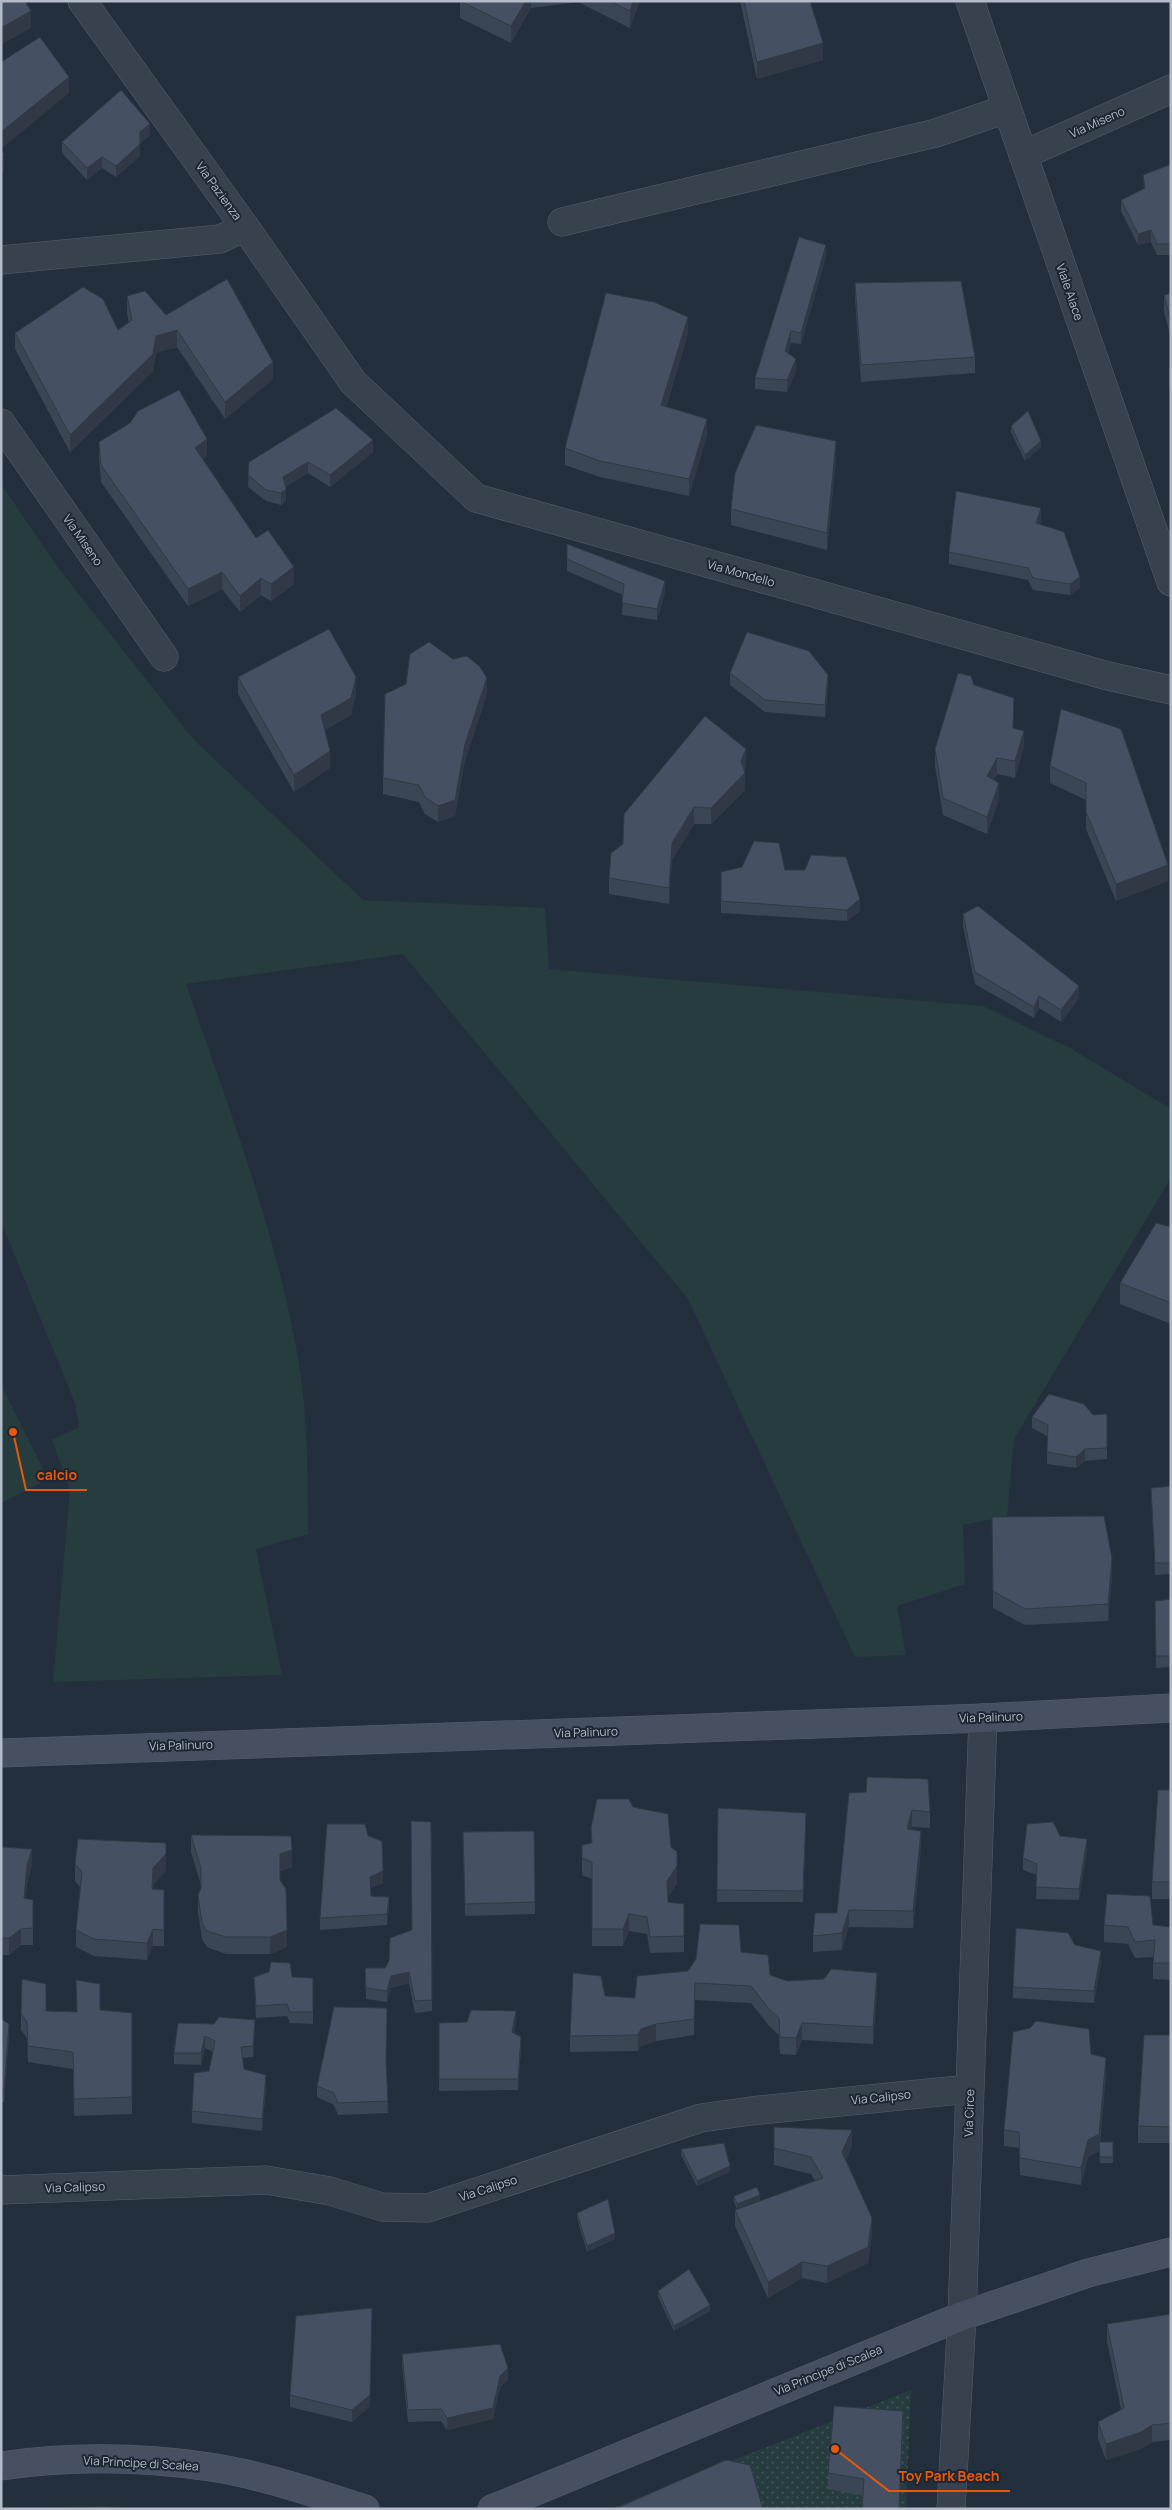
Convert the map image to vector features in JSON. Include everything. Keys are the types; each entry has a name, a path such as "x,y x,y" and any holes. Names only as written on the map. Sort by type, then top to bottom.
{"main road":[{"name":"Via Palinuro","path":"1,1753 983,1718 1171,1708"},
{"name":"Via Principe di Scalea","path":"492,2509 962,2316 1088,2273 1171,2252"},
{"name":"Via Principe di Scalea","path":"1,2466 69,2460 132,2461 211,2467 284,2484 365,2509"}],"street":[{"name":"Via Pazienza","path":"82,1 245,227 352,382"},
{"name":"Viale Aiace","path":"970,1 1171,582"},
{"name":"Via Miseno","path":"1022,155 1171,89"},
{"path":"562,222 936,133 1006,109"},
{"path":"1,260 220,239 245,227"},
{"name":"Via Mondello","path":"352,382 476,498 1108,676 1171,690"},
{"name":"Via Miseno","path":"1,423 164,656"},
{"name":"Via Circe","path":"951,2509 962,2316 983,1718"},
{"name":"Via Calipso","path":"1,2190 266,2180 330,2191 382,2208 428,2208 701,2118 751,2111 969,2089"}],"green space":[{"path":"1,484 59,569 193,739 363,900 545,908 549,969 983,1006 1072,1049 1171,1109 1171,1178 1014,1439 1007,1516 963,1525 965,1584 897,1606 906,1655 855,1657 688,1299 403,954 186,984 235,1125 265,1219 290,1315 302,1385 307,1449 308,1534 256,1549 282,1675 53,1682 70,1490 52,1440 79,1427 75,1403 1,1222"},
{"path":"1,1385 48,1479 1,1503"},
{"path":"911,2390 906,2509 610,2509"}],"building":[{"path":"1,1 25,1 31,11 1,28"},
{"path":"460,1 526,1 511,26"},
{"path":"610,1 633,1 630,11"},
{"path":"744,1 810,1 823,43 757,62"},
{"path":"40,37 69,77 1,132 1,62"},
{"path":"121,90 150,124 140,132 140,144 116,166 102,157 87,168 62,142"},
{"path":"1169,165 1171,168 1171,244 1157,244 1151,230 1138,234 1121,200 1145,188 1143,175"},
{"path":"799,237 826,245 801,333 791,331 785,351 796,359 787,380 755,378"},
{"path":"227,279 273,362 225,402 177,330 156,336 153,354 70,435 15,333 83,287 103,299 118,330 132,320 127,296 145,291 166,315"},
{"path":"961,281 975,357 861,365 855,283"},
{"path":"606,293 654,302 688,317 661,405 707,419 689,479 600,461 565,448"},
{"path":"1171,293 1171,322 1164,295"},
{"path":"179,390 207,439 195,448 256,538 268,530 294,567 271,584 261,578 240,596 222,572 188,589 101,465 99,442 130,423 138,411"},
{"path":"336,408 373,440 330,475 308,462 283,477 286,489 281,493 266,490 248,475 249,462"},
{"path":"1028,411 1041,441 1025,455 1011,426"},
{"path":"756,425 836,441 827,533 731,509 735,473"},
{"path":"956,491 1041,508 1036,523 1064,532 1080,577 1070,584 1033,578 1028,568 949,552"},
{"path":"567,544 665,581 657,609 622,603 624,584 567,559"},
{"path":"329,629 356,677 351,698 321,715 330,751 294,775 238,677"},
{"path":"747,632 809,651 828,675 825,705 765,700 730,673"},
{"path":"429,642 453,659 467,656 480,667 487,678 465,744 455,800 438,806 425,797 419,785 383,778 385,694 406,684 410,654"},
{"path":"958,673 971,676 974,685 1014,698 1013,728 1024,731 1015,761 997,758 987,776 999,783 987,817 943,798 935,749"},
{"path":"1061,709 1121,729 1168,865 1116,884 1086,812 1086,783 1050,766"},
{"path":"705,716 746,749 741,761 745,773 711,808 694,807 672,843 669,888 609,878 611,853 623,844 624,814"},
{"path":"754,841 779,843 785,870 805,870 811,855 846,857 860,899 847,910 721,901 721,872 742,867"},
{"path":"978,906 1079,986 1061,1010 1039,996 1034,1007 975,972 963,914"},
{"path":"1156,1223 1171,1227 1171,1303 1120,1283"},
{"path":"1049,1394 1084,1404 1093,1415 1107,1414 1107,1448 1085,1449 1076,1457 1047,1452 1048,1425 1032,1417"},
{"path":"1171,1486 1171,1563 1155,1563 1151,1488"},
{"path":"1104,1516 1112,1558 1108,1604 1025,1609 993,1591 992,1517"},
{"path":"1171,1599 1171,1656 1156,1656 1155,1601"},
{"path":"867,1777 928,1779 930,1812 912,1810 907,1829 921,1831 913,1911 849,1910 842,1933 813,1936 815,1913 837,1913 849,1793 866,1792"},
{"path":"1158,1790 1171,1790 1171,1882 1152,1882"},
{"path":"597,1799 629,1799 633,1807 668,1814 671,1847 677,1852 677,1866 667,1881 668,1902 684,1904 684,1936 650,1937 647,1917 629,1914 623,1929 592,1929 592,1862 582,1858 582,1845 592,1843 591,1828"},
{"path":"718,1808 806,1813 803,1891 717,1890"},
{"path":"411,1821 431,1822 432,2000 415,2001 409,1972 391,1976 387,1991 366,1988 365,1968 385,1968 389,1961 390,1938 412,1930"},
{"path":"1053,1822 1060,1836 1087,1839 1079,1889 1036,1887 1037,1864 1023,1858 1027,1824"},
{"path":"327,1824 365,1824 368,1836 382,1841 383,1871 370,1877 371,1896 389,1897 387,1914 320,1918"},
{"path":"534,1831 535,1902 465,1904 463,1832"},
{"path":"191,1835 291,1836 292,1850 280,1854 280,1880 286,1889 287,1930 270,1937 226,1937 207,1931 202,1923 198,1895 201,1888 201,1868"},
{"path":"78,1839 166,1843 166,1854 153,1868 152,1889 164,1890 164,1930 153,1929 147,1943 94,1939 76,1930 82,1872 75,1864"},
{"path":"1,1847 32,1849 27,1866 24,1898 33,1900 33,1928 21,1929 9,1938 1,1938"},
{"path":"1107,1894 1150,1896 1153,1925 1171,1927 1171,1963 1153,1963 1155,1940 1135,1942 1128,1927 1104,1925"},
{"path":"700,1924 739,1925 741,1952 768,1955 770,1975 787,1981 824,1979 831,1969 877,1973 873,2027 802,2023 796,2038 780,2037 779,2018 769,2009 751,1986 695,1983 694,2019 656,2024 641,2029 638,2035 570,2036 573,1973 601,1976 605,1996 635,1998 637,1976 688,1971 696,1959"},
{"path":"1016,1928 1068,1933 1075,1945 1101,1951 1094,1991 1013,1987"},
{"path":"271,1962 290,1963 292,1977 313,1978 313,2012 290,2012 287,2004 256,2006 254,1977 269,1972"},
{"path":"22,1979 46,1984 46,2011 77,2012 76,1980 100,1984 100,2010 132,2013 132,2097 74,2099 73,2052 28,2046 27,2022 21,2014"},
{"path":"334,2007 387,2008 386,2062 388,2101 338,2103 334,2093 317,2086"},
{"path":"471,2010 516,2011 512,2032 521,2037 518,2079 439,2079 439,2023 467,2022"},
{"path":"219,2017 255,2020 253,2046 241,2047 244,2069 266,2075 262,2119 192,2111 194,2073 209,2071 215,2041 205,2036 201,2053 174,2053 178,2023 214,2024"},
{"path":"1,2020 9,2024 4,2090 1,2090"},
{"path":"1036,2021 1089,2029 1091,2054 1106,2058 1099,2134 1088,2140 1081,2168 1020,2158 1019,2132 1004,2130 1013,2032 1030,2028"},
{"path":"1144,2035 1171,2035 1171,2127 1138,2126"},
{"path":"774,2127 852,2130 842,2152 872,2218 868,2247 827,2266 802,2262 768,2282 735,2210 823,2178 811,2157 774,2148"},
{"path":"1099,2142 1113,2142 1113,2157 1100,2157"},
{"path":"724,2143 730,2166 697,2181 681,2149"},
{"path":"757,2187 760,2195 737,2204 734,2196"},
{"path":"608,2199 615,2233 587,2246 577,2213"},
{"path":"689,2269 710,2305 674,2326 658,2291"},
{"path":"372,2308 370,2395 352,2410 290,2395 296,2316"},
{"path":"1171,2314 1171,2423 1152,2425 1141,2432 1106,2444 1098,2422 1124,2408 1107,2324"},
{"path":"500,2344 508,2368 500,2376 493,2408 447,2418 441,2409 408,2410 402,2354"},
{"path":"834,2406 903,2411 899,2509 862,2509 864,2479 828,2473"},
{"path":"726,2460 750,2465 763,2509 615,2509"},
{"path":"103,2507 131,2509 35,2509"}],"place":[{"name":"calcio","path":"13,1432"},
{"name":"Toy Park Beach","path":"835,2449"}]}
